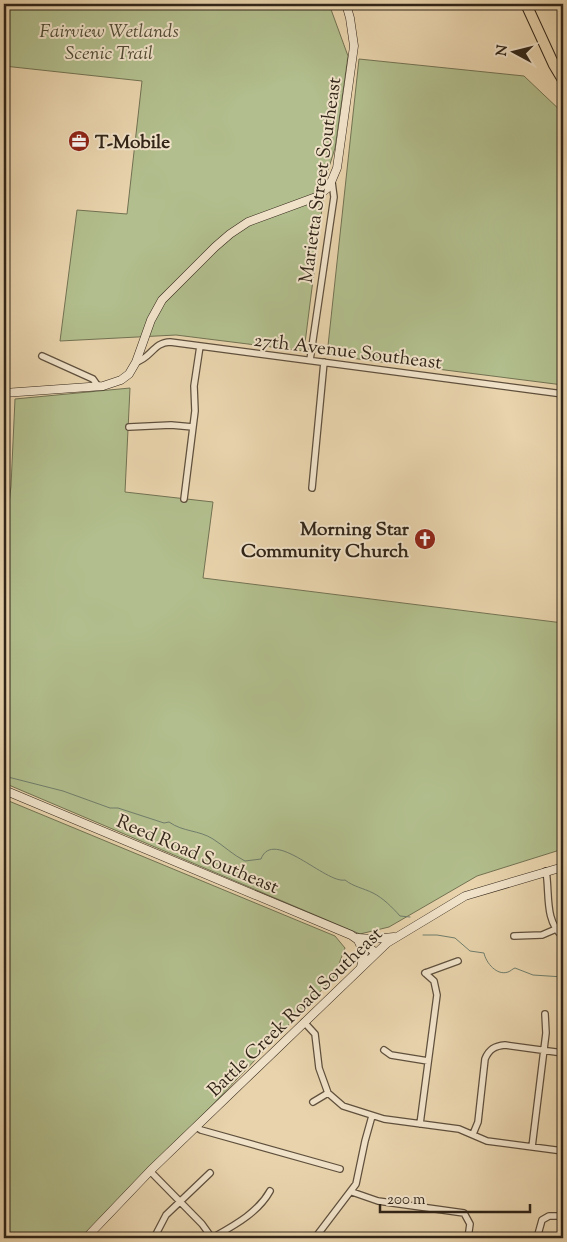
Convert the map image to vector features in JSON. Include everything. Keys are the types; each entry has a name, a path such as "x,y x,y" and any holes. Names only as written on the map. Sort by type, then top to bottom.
{"highway":[{"path":"526,4 554,65 563,80"}],"street":[{"name":"Marietta Street Southeast","path":"310,360 334,197 332,182 338,161 354,46 346,4"},
{"path":"4,393 98,386 121,380 130,374 151,320 162,300 230,234 255,219 316,197 332,182"},
{"name":"27th Avenue Southeast","path":"136,362 141,361 156,346 164,342 563,394"},
{"path":"184,499 193,427 194,386 200,346"},
{"path":"42,356 93,379 98,386"},
{"path":"312,488 324,362"},
{"path":"129,427 171,425 193,427"},
{"name":"Reed Road Southeast","path":"4,790 356,937 375,952"},
{"name":"Battle Creek Road Southeast","path":"86,1238 150,1171 375,952 394,937 465,896 563,866"},
{"path":"546,871 548,907 556,929 563,937"},
{"path":"514,936 542,935 556,929"},
{"path":"356,937 374,939 394,937"},
{"path":"356,937 364,953 361,966"},
{"path":"420,1124 436,995 434,982 425,973 458,961"},
{"path":"532,1147 544,1050 545,1014"},
{"path":"304,1022 317,1038 319,1068 328,1093 343,1106 372,1116 459,1129 487,1141 563,1151"},
{"path":"473,1134 478,1122 486,1058 492,1048 504,1045 563,1053"},
{"path":"384,1050 391,1055 428,1061"},
{"path":"313,1102 328,1093"},
{"path":"315,1238 352,1192 359,1178 364,1141 372,1116"},
{"path":"196,1127 340,1169"},
{"path":"150,1171 181,1201 212,1238 254,1211 266,1200 270,1191"},
{"path":"154,1238 166,1215 210,1173"},
{"path":"352,1192 378,1201 464,1213 469,1219 468,1238"},
{"path":"537,1238 539,1224 545,1217 563,1216"}],"green space":[{"name":"Fairview Wetlands Scenic Trail","path":"4,4 329,4 348,56 335,148 326,177 304,351 176,335 60,341 77,210 127,214 142,81 4,66"},
{"path":"359,59 524,76 563,113 563,385 327,355"},
{"path":"130,388 125,492 213,502 203,578 563,623 563,849 477,876 389,927 360,934 4,783 4,549 11,486 15,399"},
{"path":"4,799 335,936 345,948 334,977 86,1238 4,1238"}],"waterway":[{"path":"4,776 63,791 110,808 118,808 164,823 169,822 180,828 208,836 245,861 261,859 267,851 277,849 300,859 336,879 345,880 373,893 400,916 410,917"},
{"path":"423,935 455,938 470,951 484,953 487,961 500,972 508,972 515,968 533,975 563,977"}],"place":[{"name":"T-Mobile","path":"79,141"},
{"name":"Morning Star Community Church","path":"425,539"}]}
